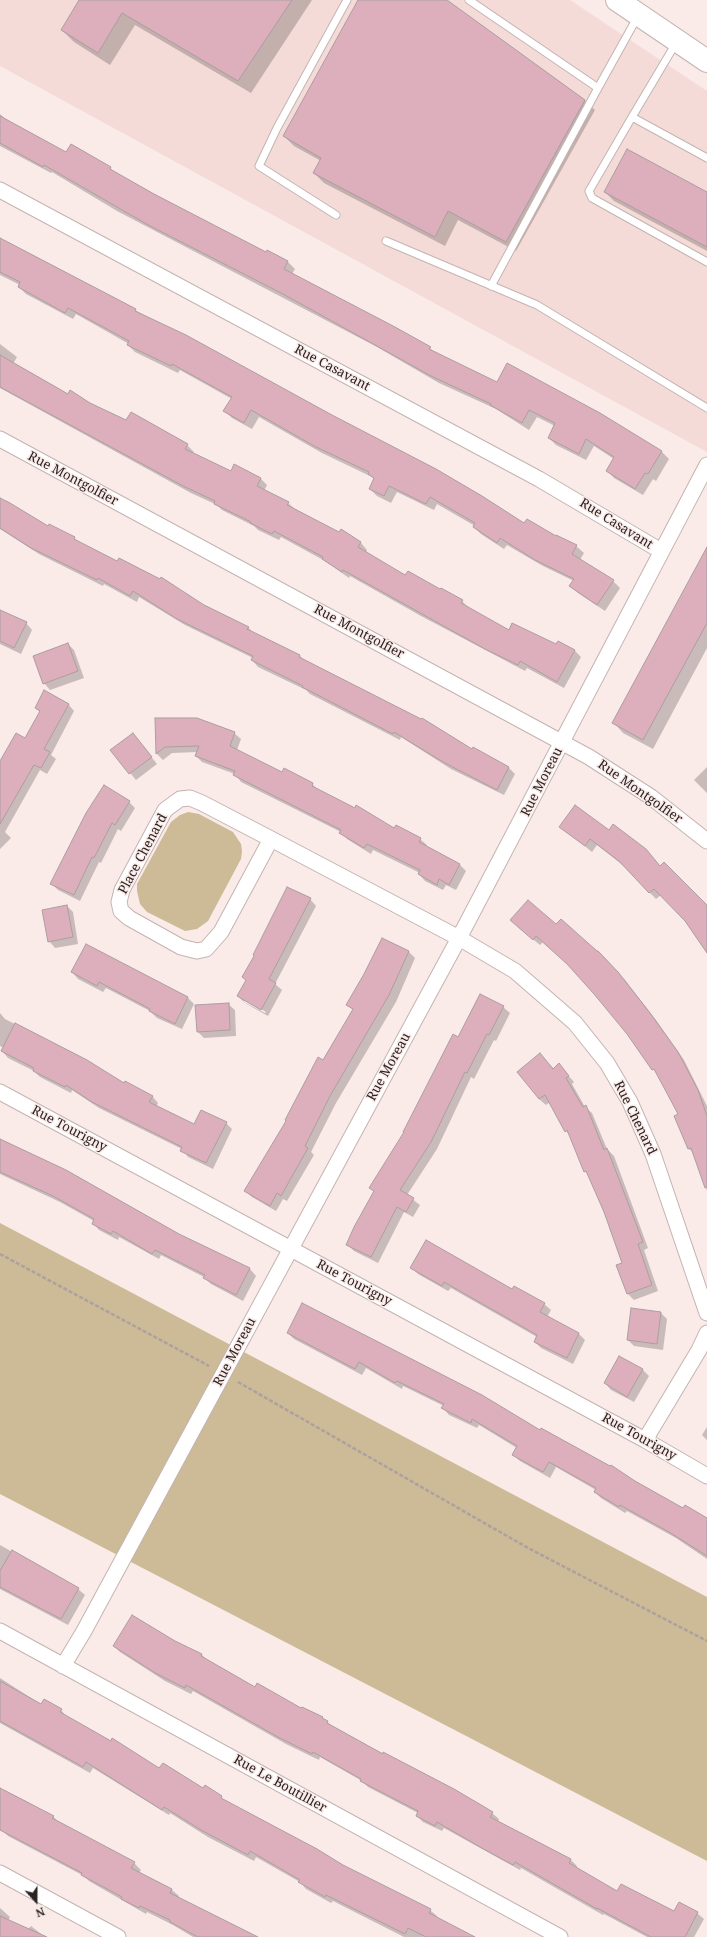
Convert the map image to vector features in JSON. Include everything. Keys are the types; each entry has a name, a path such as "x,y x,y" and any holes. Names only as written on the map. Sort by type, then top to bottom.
{"main road":[{"path":"617,0 707,61"}],"street":[{"name":"Rue Casavant","path":"0,190 539,479 661,551"},
{"name":"Rue Montgolfier","path":"0,439 562,742 627,780 671,812 707,841"},
{"name":"Rue Moreau","path":"63,1666 84,1632 220,1382 290,1248 459,938 707,465"},
{"name":"Place Chenard","path":"271,839 221,932 206,949 197,951 182,947 129,918 121,911 119,902 125,883 165,810 180,798 190,798 202,803 271,839 459,938"},
{"name":"Rue Chenard","path":"459,938 515,971 563,1012 586,1036 620,1083 653,1154 707,1313"},
{"name":"Rue Tourigny","path":"0,1092 645,1440 707,1476"},
{"path":"645,1440 699,1350 707,1333"},
{"name":"Rue Le Boutillier","path":"0,1631 560,1937"},
{"path":"0,1873 118,1937"}],"lane":[{"path":"336,215 258,166 277,128 347,0"},
{"path":"469,0 598,88"},
{"path":"491,286 639,15"},
{"path":"677,41 589,191 592,198 707,262"},
{"path":"632,117 707,158"},
{"path":"386,241 536,305 707,408"}],"path":[{"path":"0,1254 212,1368"},
{"path":"235,1381 528,1548 707,1641"}],"shaded area":[{"path":"0,0 570,0 707,91 707,452 0,66"},
{"path":"188,812 199,814 233,832 241,844 242,851 241,859 208,921 197,929 185,931 147,912 140,904 137,884 171,822 180,815"},
{"path":"0,1223 707,1597 707,1861 0,1494"}],"building":[{"path":"79,0 292,0 238,81 122,13 98,53 61,30"},
{"path":"358,0 447,0 585,100 506,242 448,211 435,237 313,173 321,158 283,136"},
{"path":"0,116 66,152 71,144 111,167 110,169 154,194 266,252 267,250 288,261 284,269 395,327 431,347 429,349 497,382 507,363 600,413 662,451 648,474 645,473 635,489 606,471 614,457 586,439 579,454 548,438 555,423 529,410 522,423 490,405 491,404 431,376 283,294 150,226 44,165 43,167 0,143"},
{"path":"627,149 707,192 707,247 604,192"},
{"path":"0,238 136,309 135,311 186,335 332,415 436,469 524,523 527,519 556,536 577,545 572,554 614,580 597,605 569,586 574,579 535,560 500,538 497,543 473,527 475,523 430,497 426,504 389,486 384,496 369,489 374,478 368,474 369,472 314,446 251,410 244,423 223,411 232,397 172,364 171,366 127,345 129,341 68,308 65,313 18,287 20,282 0,272"},
{"path":"0,355 68,394 70,390 90,403 126,420 131,412 188,444 185,449 231,471 234,464 261,478 257,486 289,502 287,505 339,532 341,529 361,542 358,547 405,575 408,571 463,600 461,603 509,630 512,623 556,644 558,641 575,650 557,682 520,661 518,665 485,649 343,570 342,572 322,559 323,557 274,531 272,534 250,523 251,522 214,504 215,501 183,486 0,387"},
{"path":"0,498 48,526 49,524 75,537 74,539 117,561 119,558 160,579 161,577 204,605 249,627 247,629 300,655 299,657 421,719 422,718 472,749 473,747 509,767 497,790 443,762 394,732 393,734 251,660 253,656 177,619 133,591 130,596 98,578 97,580 31,548 0,528"},
{"path":"707,547 707,623 643,740 612,723"},
{"path":"0,610 27,622 14,648 0,641"},
{"path":"68,643 78,671 43,684 33,656"},
{"path":"44,690 69,704 44,749 50,752 41,768 34,765 0,824 0,761 16,733 25,738 40,711 35,708"},
{"path":"155,718 197,718 235,732 230,746 282,772 284,768 313,783 312,786 355,808 356,805 394,828 396,825 421,838 419,842 460,864 449,885 439,879 437,885 418,874 420,870 367,844 364,848 339,833 341,830 233,775 235,771 195,756 199,746 165,747 156,754"},
{"path":"133,733 152,757 129,774 110,750"},
{"path":"104,785 130,801 115,825 112,823 94,858 92,857 74,895 50,884 86,813"},
{"path":"575,805 609,830 613,824 646,849 660,866 664,862 707,905 707,953 685,921 654,889 649,893 619,861 590,839 585,846 559,827"},
{"path":"287,887 311,898 269,979 276,983 261,1010 237,996 246,980 242,977 254,956 253,955"},
{"path":"528,900 556,924 561,919 598,951 618,972 678,1052 698,1090 707,1116 707,1187 705,1188 691,1148 688,1149 674,1116 678,1114 654,1069 652,1070 627,1034 567,964 536,936 533,940 510,920"},
{"path":"67,905 73,937 48,942 42,910"},
{"path":"382,938 409,951 389,995 330,1096 305,1146 308,1148 281,1196 277,1193 270,1206 244,1191 286,1121 285,1120 318,1057 323,1060 353,1009 346,1005"},
{"path":"86,944 188,997 175,1024 99,982 97,986 71,972"},
{"path":"480,994 504,1006 489,1035 487,1034 467,1073 465,1072 431,1142 400,1190 414,1198 406,1212 397,1207 371,1257 346,1245 374,1191 369,1188 404,1132 453,1034 458,1037"},
{"path":"229,1003 230,1030 197,1032 195,1005"},
{"path":"15,1023 87,1060 124,1083 125,1081 153,1096 149,1102 194,1124 201,1110 227,1122 206,1163 180,1151 182,1147 92,1102 66,1085 65,1087 33,1071 34,1068 1,1051"},
{"path":"540,1053 553,1069 559,1063 569,1076 566,1078 583,1107 586,1105 604,1150 607,1148 643,1242 638,1244 652,1285 627,1294 616,1265 622,1263 604,1212 586,1171 584,1172 567,1130 565,1132 545,1095 539,1099 517,1072"},
{"path":"0,1139 66,1170 179,1234 250,1268 236,1295 203,1278 205,1275 155,1250 152,1254 113,1231 111,1234 92,1224 94,1219 53,1196 0,1172"},
{"path":"426,1240 512,1289 514,1286 545,1303 540,1312 579,1333 567,1358 534,1342 537,1335 444,1282 442,1286 410,1268"},
{"path":"302,1303 482,1395 540,1430 541,1428 610,1466 611,1465 635,1481 683,1508 685,1505 707,1518 707,1556 669,1532 620,1505 619,1507 594,1492 596,1488 549,1462 543,1472 512,1455 517,1446 472,1419 471,1423 441,1408 444,1404 397,1381 395,1383 359,1362 355,1369 287,1333"},
{"path":"631,1308 661,1312 657,1344 627,1340"},
{"path":"619,1356 643,1369 627,1397 604,1383"},
{"path":"12,1550 79,1588 61,1619 0,1587 0,1571"},
{"path":"132,1615 175,1641 202,1654 201,1656 255,1687 257,1683 301,1708 302,1707 323,1717 322,1718 328,1721 327,1723 383,1754 383,1752 454,1789 493,1812 490,1817 571,1859 569,1863 617,1891 621,1884 674,1911 679,1902 698,1912 685,1937 651,1937 597,1909 515,1862 513,1865 437,1822 435,1826 416,1816 418,1811 360,1781 361,1779 313,1752 312,1754 278,1737 186,1685 185,1688 157,1674 113,1646"},
{"path":"0,1681 41,1704 44,1699 62,1709 60,1712 111,1741 112,1738 159,1768 163,1763 203,1788 205,1785 222,1796 221,1798 317,1849 343,1865 431,1909 429,1913 475,1937 426,1937 408,1928 405,1934 326,1895 325,1897 298,1882 300,1880 250,1851 248,1855 201,1830 164,1807 162,1810 86,1762 83,1767 0,1721"},
{"path":"0,1788 54,1816 52,1818 135,1862 131,1868 172,1889 170,1893 258,1937 198,1937 170,1922 170,1920 121,1899 122,1897 81,1875 82,1873 0,1830"},
{"path":"0,1916 47,1937 0,1937"}]}
